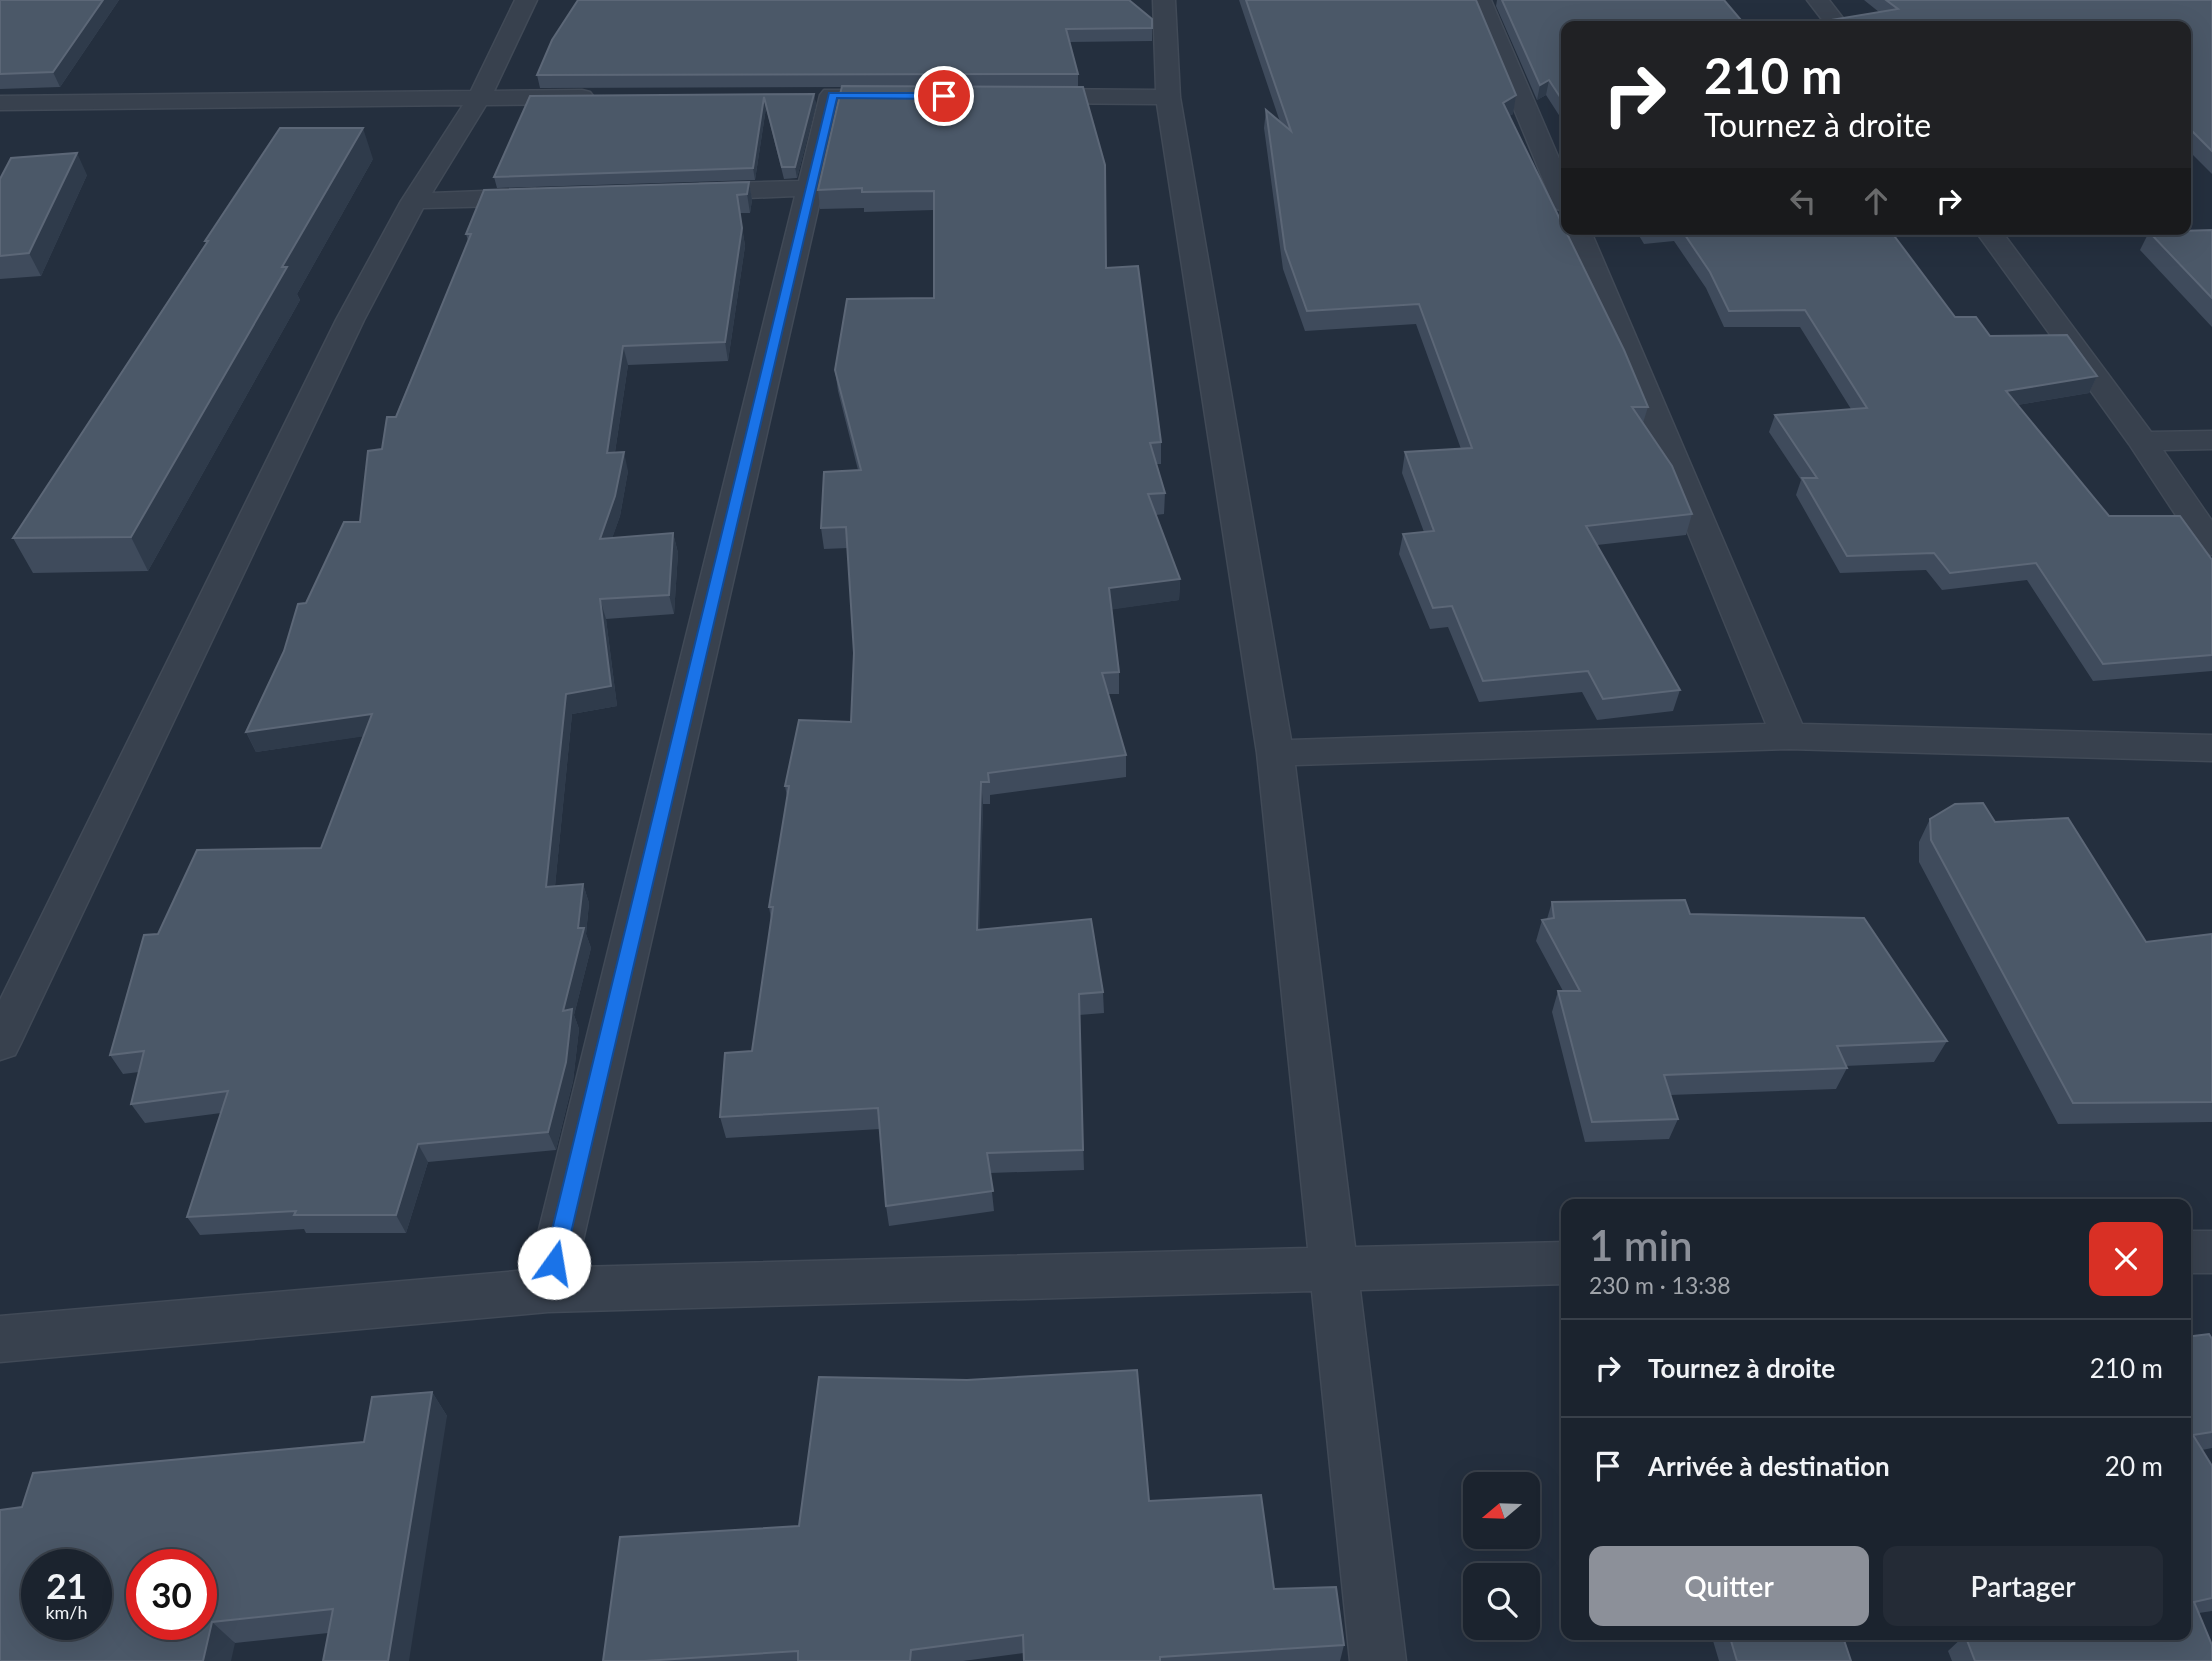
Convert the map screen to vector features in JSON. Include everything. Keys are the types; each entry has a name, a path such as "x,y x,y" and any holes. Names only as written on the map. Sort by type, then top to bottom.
{"street":[{"path":"0,1043 344,333 414,201 479,98 526,0"},
{"path":"1164,0 1168,96 1275,753 1378,1661"},
{"path":"1480,0 1561,192"},
{"path":"1818,0 1834,21"},
{"path":"548,1290 833,95"},
{"path":"1014,96 1168,96"},
{"path":"0,103 601,97"},
{"path":"674,192 810,188"},
{"path":"414,201 565,196"},
{"path":"1580,235 1789,736"},
{"path":"1991,235 2142,440 2212,545"},
{"path":"2142,440 2212,440"},
{"path":"1275,753 1789,736 2212,748"},
{"path":"2191,1252 2212,1252"},
{"path":"0,1339 548,1290 1561,1263"}],"building":[{"path":"0,0 103,0 53,72 0,74"},
{"path":"578,0 1129,0 1152,19 1152,28 1066,29 1078,74 537,75 552,40"},
{"path":"1246,0 1476,0 1516,95 1503,103 1561,221 1561,235 1568,235 1624,350 1648,407 1632,407 1672,466 1692,514 1586,526 1680,690 1603,699 1588,671 1483,681 1452,606 1433,608 1403,534 1434,531 1405,452 1472,448 1419,304 1307,311 1285,249 1266,110 1291,131"},
{"path":"1502,0 1724,0 1742,21 1561,21 1561,98 1549,80 1540,85"},
{"path":"1886,0 2212,0 2212,151 2191,130 2191,21 1825,21 1898,9"},
{"path":"842,86 1083,87 1105,165 1106,268 1138,266 1161,442 1150,443 1165,493 1148,494 1180,579 1109,588 1119,672 1102,673 1126,755 988,773 989,782 981,782 977,930 1091,919 1103,992 1079,994 1083,1150 987,1153 993,1191 886,1206 878,1108 720,1117 725,1053 752,1051 773,907 769,907 789,786 785,786 799,720 851,722 854,653 846,527 821,528 824,472 861,470 835,370 847,299 934,298 934,191 862,192 862,188 818,190"},
{"path":"814,94 795,167 782,167 764,97 753,168 494,177 530,96"},
{"path":"280,128 363,128 282,267 287,267 131,537 13,538 208,241 205,241"},
{"path":"77,153 29,253 0,256 0,179 11,158"},
{"path":"749,182 747,194 737,195 742,228 725,342 623,346 607,453 624,452 615,496 600,539 673,533 669,595 600,599 611,686 566,694 546,887 583,884 578,928 584,928 563,1011 572,1009 566,1062 548,1132 418,1144 396,1215 294,1215 296,1211 187,1217 228,1091 131,1104 144,1051 110,1055 144,935 158,934 197,850 321,848 372,714 246,732 284,651 298,604 306,603 344,522 360,522 368,451 382,449 387,417 396,417 471,234 466,234 484,190"},
{"path":"2212,230 2212,298 2152,235 2191,235 2191,231"},
{"path":"1685,235 1894,235 1955,317 1976,317 1990,336 2067,335 2097,376 2006,391 2109,516 2180,516 2212,560 2212,655 2103,664 2036,563 1950,573 1934,553 1847,556 1802,478 1817,478 1775,415 1867,408 1805,310 1729,311 1710,272"},
{"path":"1983,803 1995,822 2068,818 2146,942 2212,934 2212,1102 2073,1103 1931,840 1930,819 1955,804"},
{"path":"1685,900 1690,914 1864,918 1947,1041 1837,1046 1847,1068 1664,1075 1678,1119 1592,1122 1558,991 1580,991 1542,920 1554,918 1552,902"},
{"path":"2209,1334 2212,1339 2212,1432 2193,1435 2212,1466 2212,1598 2194,1602 2212,1645 2212,1661 1975,1661 1967,1640 2191,1640 2191,1336"},
{"path":"1137,1370 1149,1501 1261,1495 1274,1589 1336,1587 1344,1645 1160,1657 1160,1661 1024,1661 1023,1635 911,1650 910,1661 798,1661 798,1651 603,1661 620,1537 799,1526 819,1377 967,1380"},
{"path":"432,1392 388,1661 323,1661 333,1609 217,1621 217,1549 126,1549 126,1640 208,1640 203,1661 0,1661 0,1510 22,1507 33,1473 364,1442 372,1397"},
{"path":"1731,1640 1844,1640 1851,1661 1737,1661"}],"route":[{"path":"554,1263 832,95 944,96"}]}
